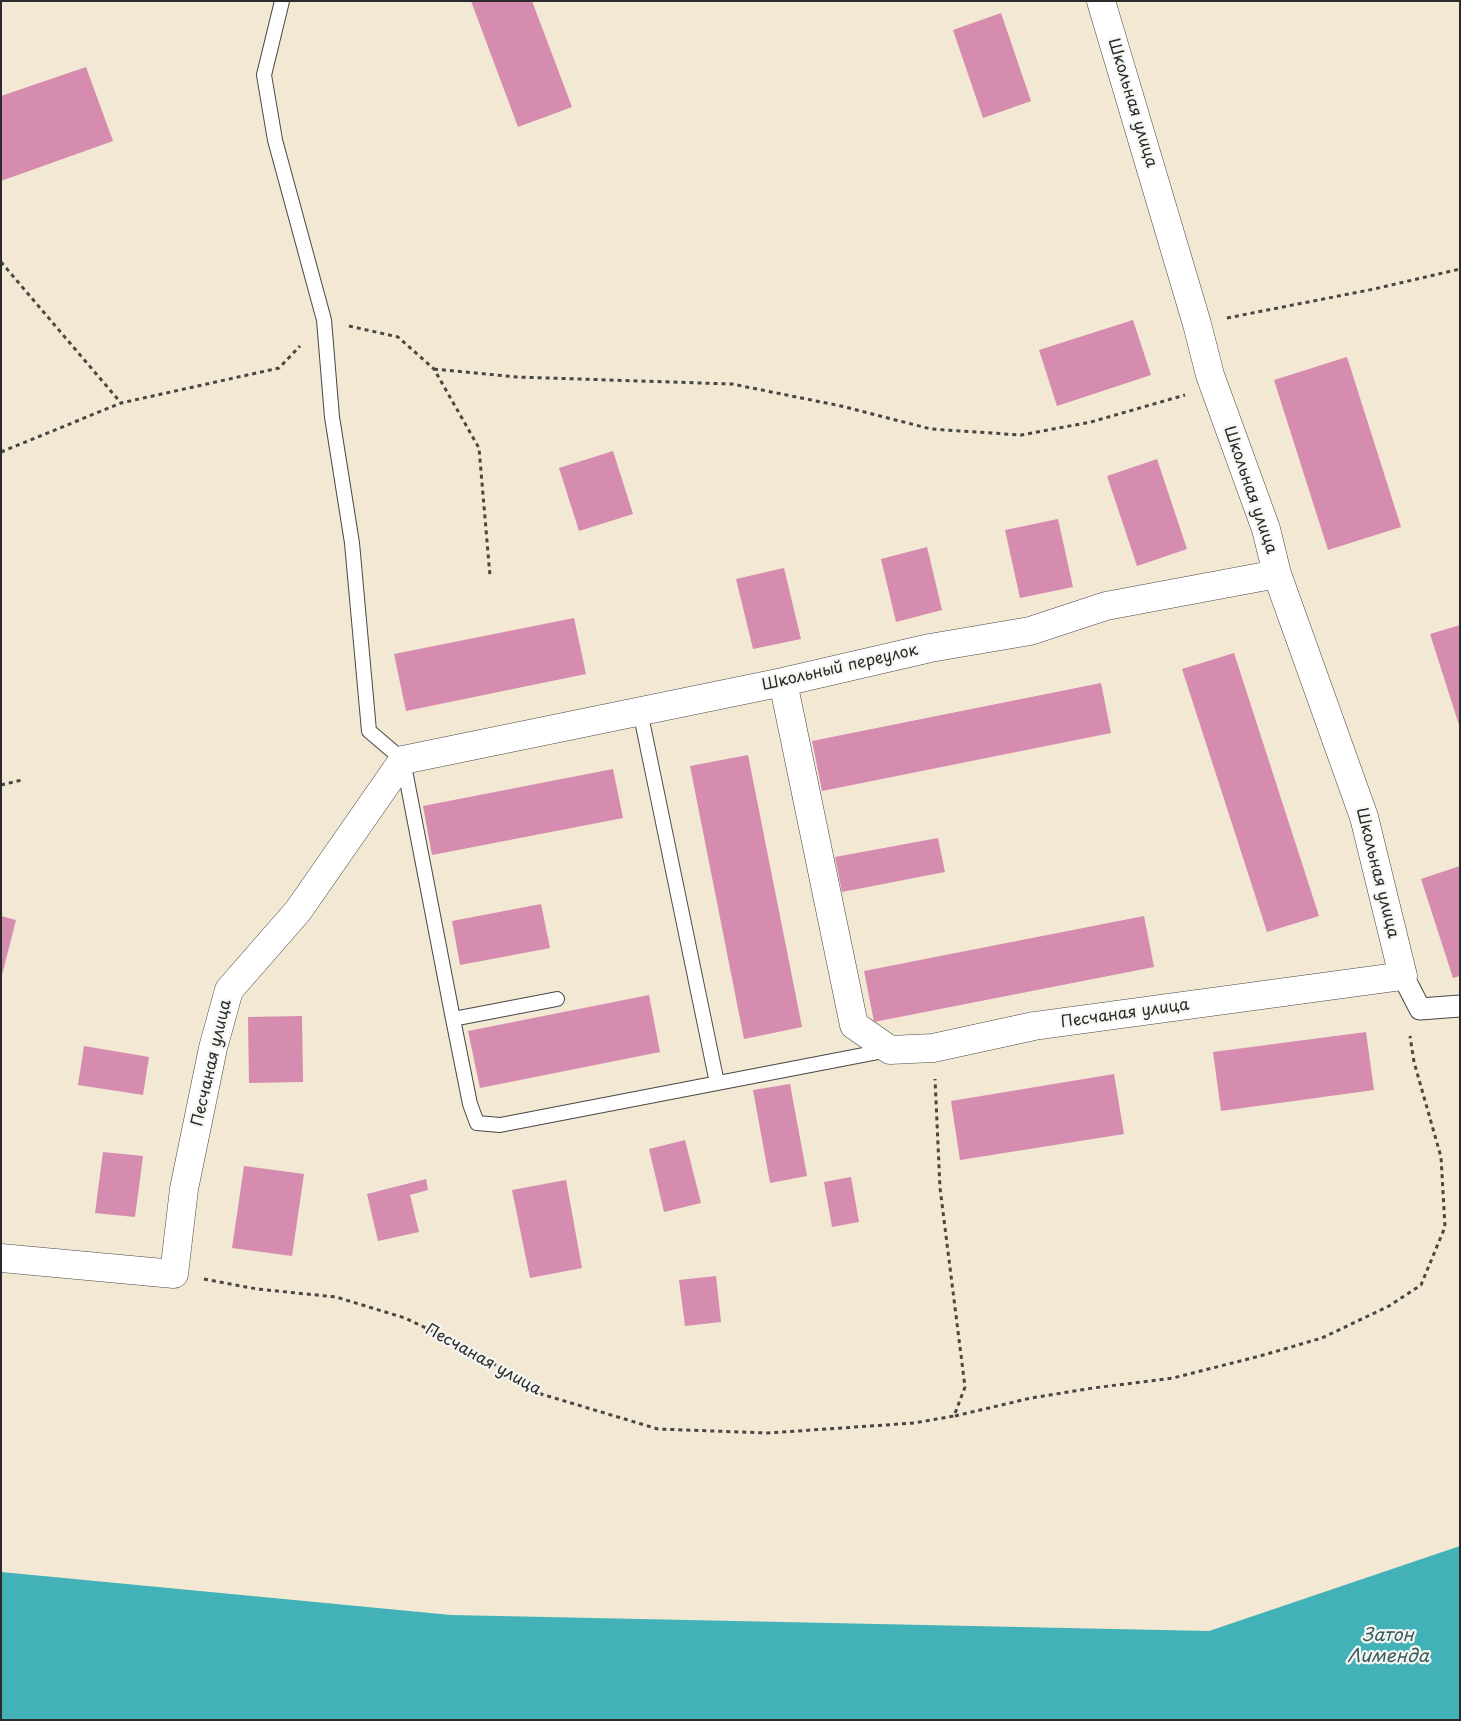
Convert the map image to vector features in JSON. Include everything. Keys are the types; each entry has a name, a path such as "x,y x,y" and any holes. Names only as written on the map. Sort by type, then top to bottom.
{"street":[{"name":"Школьная улица","path":"1101,1 1198,324 1214,387 1266,529 1277,574 1364,817 1403,976"},
{"name":"Школьный переулок","path":"403,760 784,682 912,652 1030,631 1106,606 1277,574"},
{"path":"784,682 854,1025 890,1050"},
{"name":"Песчаная улица","path":"174,1274 184,1189 214,1048 229,990 298,912 403,760"},
{"name":"Песчаная улица","path":"890,1050 933,1048 1034,1026 1403,976"},
{"path":"1403,976 1420,1009 1460,1006"},
{"path":"1,1258 174,1274"}],"lane":[{"path":"282,1 264,75 275,140 324,320 332,417 352,543 369,731 403,760 470,1104 477,1123 500,1125 890,1050"},
{"path":"640,711 717,1083"},
{"path":"453,1019 557,999"}],"path":[{"path":"1,262 121,403"},
{"path":"1198,324 1374,289 1460,269"},
{"path":"1,452 121,403 279,368 324,320 398,337 434,369 478,448 490,576"},
{"path":"434,369 517,377 732,384 841,406 932,429 1021,435 1091,422 1214,387"},
{"path":"1,785 22,780"},
{"name":"Песчаная улица","path":"174,1274 257,1288 336,1296 404,1318 472,1350 541,1394 658,1429 768,1433 914,1423 954,1416 1031,1398 1173,1378 1322,1338 1389,1306 1420,1285 1445,1227 1441,1157 1414,1062 1410,1033"},
{"path":"933,1048 940,1188 965,1387 954,1416"}],"water":[{"name":"Затон Лименда","path":"1460,1546 1460,1720 1,1720 1,1572 451,1615 1209,1631"}],"building":[{"path":"471,1 532,1 572,107 518,127"},
{"path":"1001,13 1031,101 983,118 953,30"},
{"path":"86,67 113,141 1,181 1,96"},
{"path":"1133,320 1151,375 1057,406 1039,350"},
{"path":"1347,357 1401,527 1328,550 1274,380"},
{"path":"613,451 633,514 579,531 559,468"},
{"path":"1157,459 1187,549 1137,566 1107,476"},
{"path":"1058,519 1073,587 1020,598 1005,530"},
{"path":"927,547 942,610 896,622 881,559"},
{"path":"784,568 801,639 753,649 736,579"},
{"path":"574,618 586,674 406,711 394,654"},
{"path":"1460,625 1460,725 1459,725 1430,634"},
{"path":"1234,653 1319,916 1267,932 1182,669"},
{"path":"1101,683 1111,733 822,791 812,741"},
{"path":"748,755 802,1027 744,1039 690,766"},
{"path":"613,769 623,818 432,855 423,806"},
{"path":"938,838 945,872 842,892 835,857"},
{"path":"1460,866 1460,976 1453,978 1421,879"},
{"path":"541,904 550,948 460,965 452,921"},
{"path":"1,916 16,920 2,975 1,975"},
{"path":"1144,916 1154,967 874,1022 864,971"},
{"path":"649,995 660,1052 480,1088 468,1031"},
{"path":"302,1016 303,1082 249,1083 248,1017"},
{"path":"1366,1032 1374,1090 1221,1111 1213,1052"},
{"path":"84,1046 149,1057 143,1095 78,1085"},
{"path":"1114,1074 1124,1134 960,1160 951,1101"},
{"path":"790,1084 807,1176 770,1183 753,1090"},
{"path":"685,1140 701,1203 664,1212 649,1149"},
{"path":"103,1152 143,1156 135,1217 95,1213"},
{"path":"244,1166 304,1174 292,1256 232,1248"},
{"path":"851,1177 859,1222 832,1227 824,1182"},
{"path":"426,1179 428,1190 410,1195 419,1232 378,1241 367,1194"},
{"path":"566,1180 582,1268 530,1278 512,1190"},
{"path":"716,1276 721,1322 685,1326 679,1280"}]}
